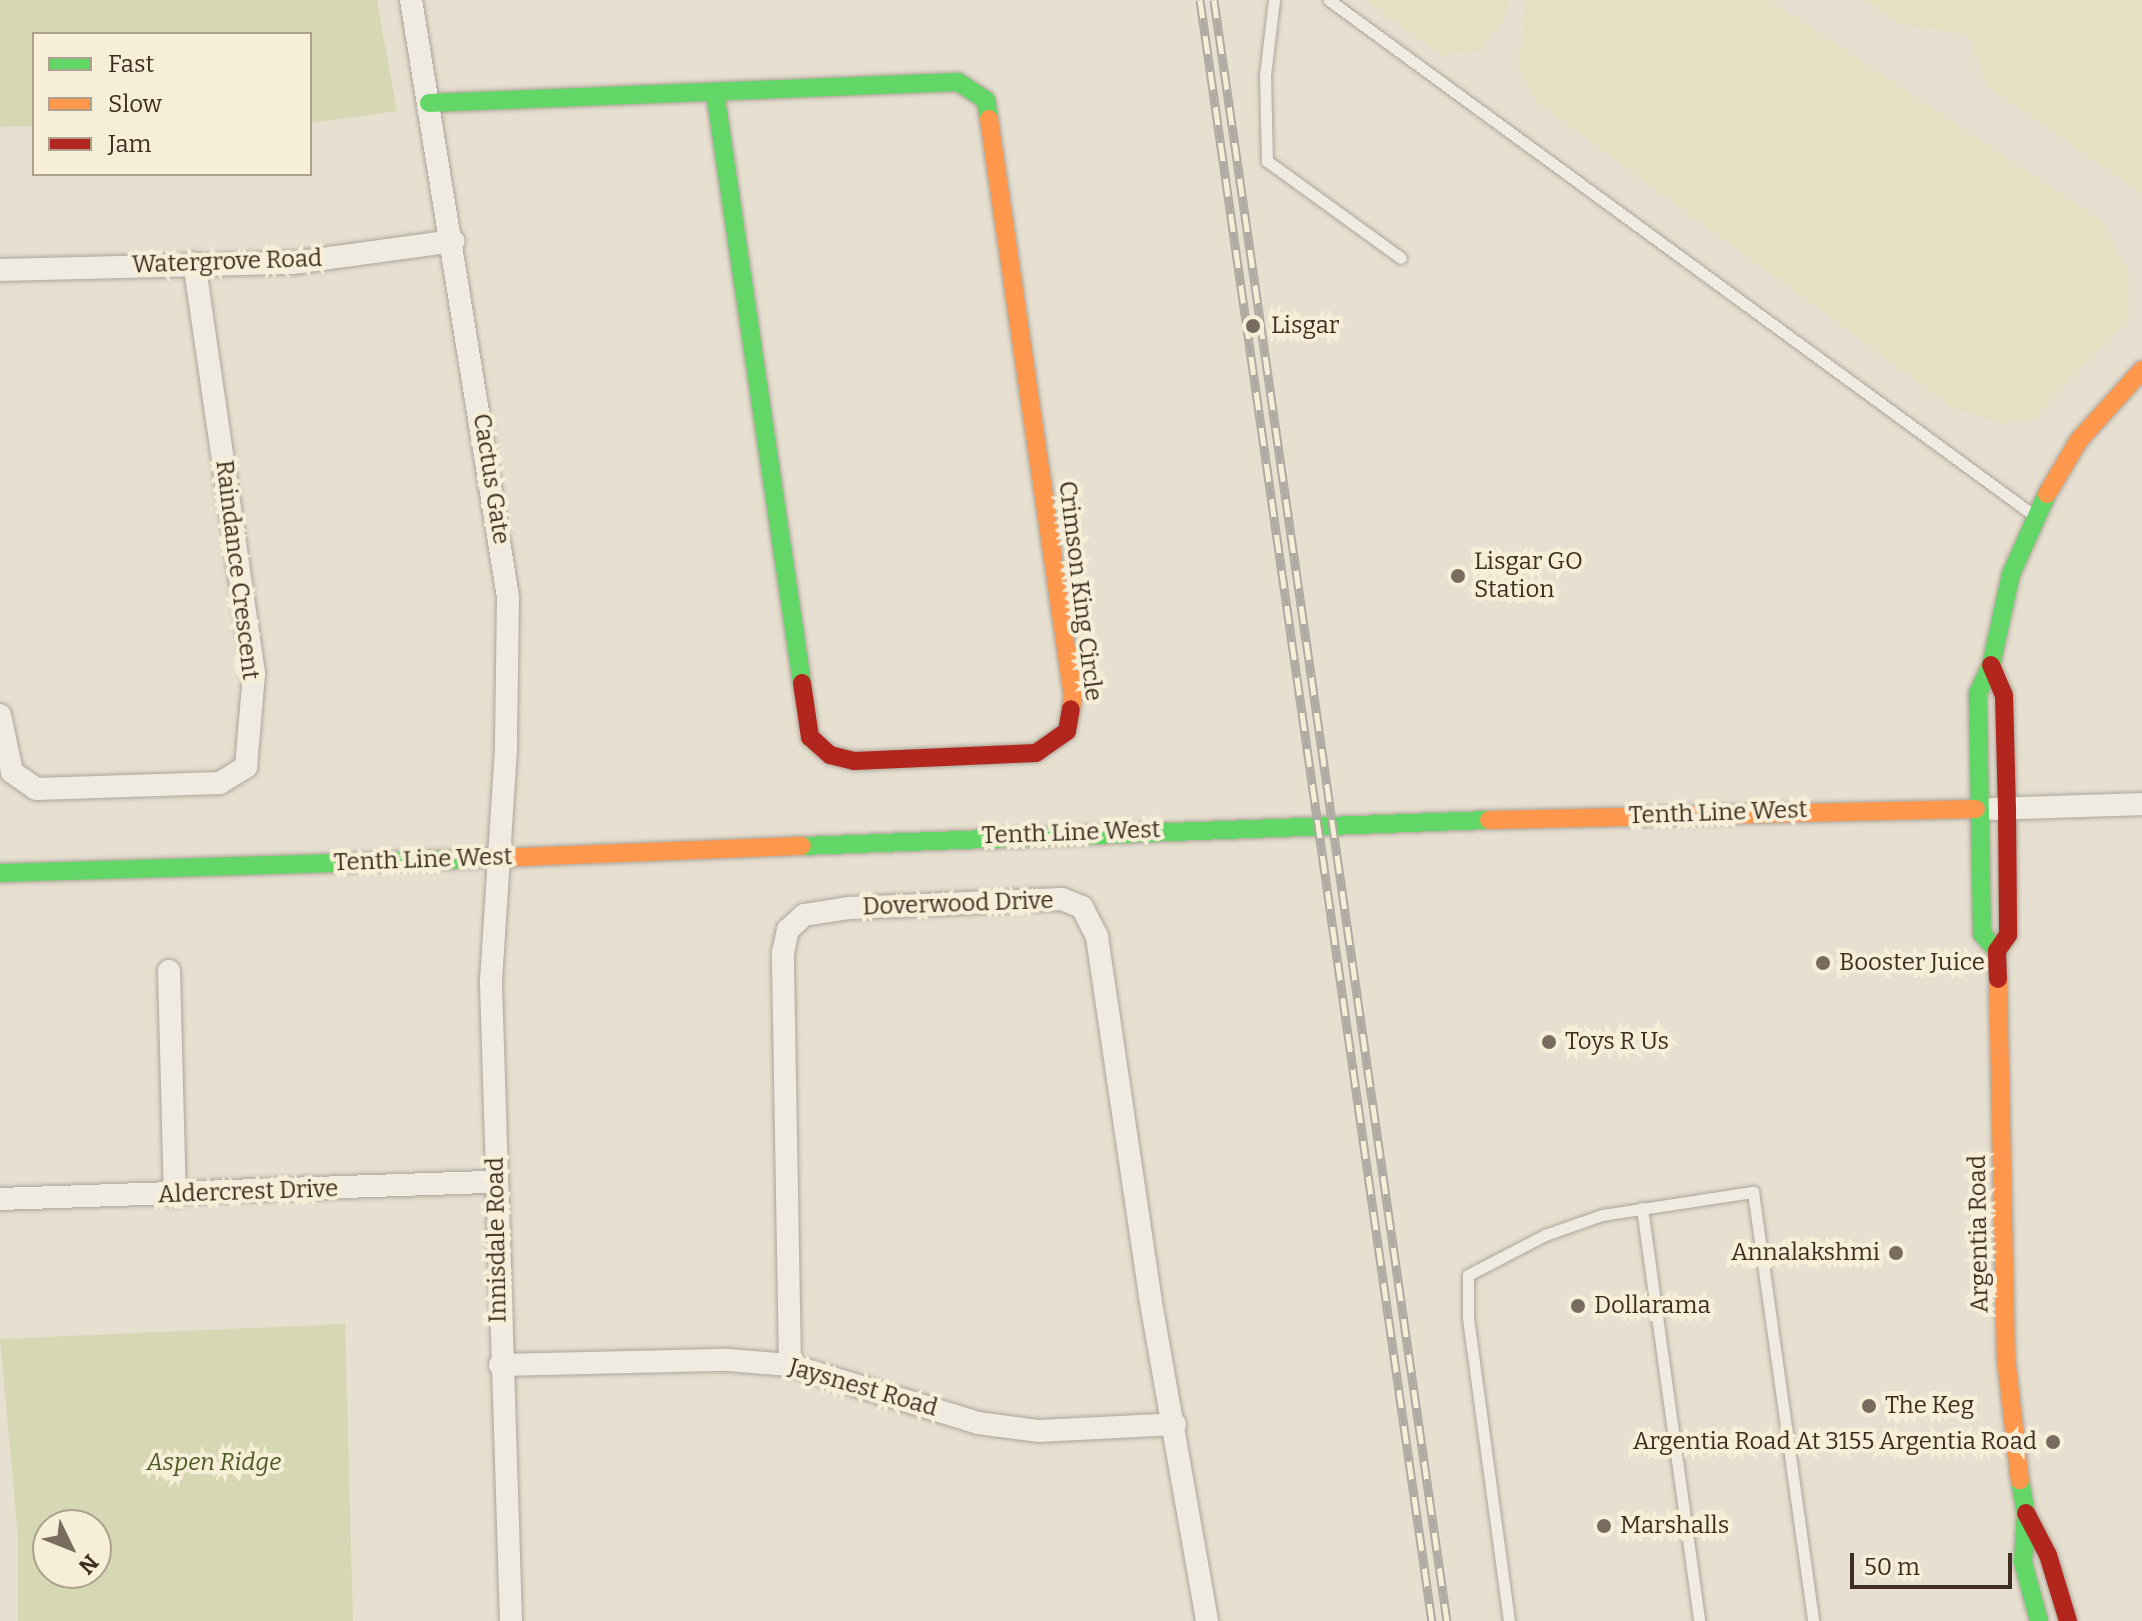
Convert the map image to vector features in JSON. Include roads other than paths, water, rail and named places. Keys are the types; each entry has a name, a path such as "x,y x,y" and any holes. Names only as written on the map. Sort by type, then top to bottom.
{"street":[{"name":"Cactus Gate","path":"411,0 453,241 508,597 501,858"},
{"name":"Crimson King Circle","path":"958,82 986,100 1073,696 1067,731 1055,744 1036,753 854,761 830,755 810,737 715,92 958,82"},
{"path":"429,103 715,92"},
{"name":"Watergrove Road","path":"0,270 293,263 453,241"},
{"name":"Raindance Crescent","path":"0,715 12,772 36,789 220,783 246,767 254,673 194,263"},
{"name":"Argentia Road","path":"1997,951 1982,934 1976,809 1978,693 1991,665 2002,604 2034,515 2079,440 2142,370"},
{"name":"Argentia Road","path":"1991,665 2004,695 2007,808 2008,935 1997,951 2006,1358 2010,1428 2026,1513 2023,1562 2039,1621"},
{"name":"Tenth Line West","path":"0,873 501,858 1332,824 2142,804"},
{"name":"Innisdale Road","path":"501,858 491,984 500,1365 511,1621"},
{"name":"Doverwood Drive","path":"790,1365 783,953 788,930 804,915 849,908 1062,899 1082,907 1094,923 1150,1297 1175,1424 1207,1621"},
{"path":"169,971 175,1196"},
{"name":"Aldercrest Drive","path":"0,1199 175,1196 496,1182"},
{"name":"Jaysnest Road","path":"500,1365 728,1360 790,1365 978,1423 1039,1431 1175,1424"},
{"name":"Argentia Road","path":"2026,1513 2048,1555 2068,1621"}],"lane":[{"path":"1274,0 1265,75 1267,161 1401,258"},
{"path":"1329,0 2034,515"},
{"path":"1509,1621 1468,1317 1468,1275 1545,1235 1642,1208 1753,1192 1813,1621"},
{"path":"1642,1208 1699,1621"}],"railway":[{"path":"1200,0 1432,1621"},
{"path":"1214,0 1447,1621"}],"place":[{"name":"Lisgar","path":"1253,326"},
{"name":"Lisgar GO Station","path":"1458,576"},
{"name":"Booster Juice","path":"1823,963"},
{"name":"Toys R Us","path":"1549,1042"},
{"name":"Annalakshmi","path":"1896,1253"},
{"name":"Dollarama","path":"1578,1306"},
{"name":"The Keg","path":"1869,1406"},
{"name":"Argentia Road At 3155 Argentia Road","path":"2053,1442"},
{"name":"Marshalls","path":"1604,1526"}],"park label":[{"name":"Aspen Ridge","path":"214,1463"}]}
